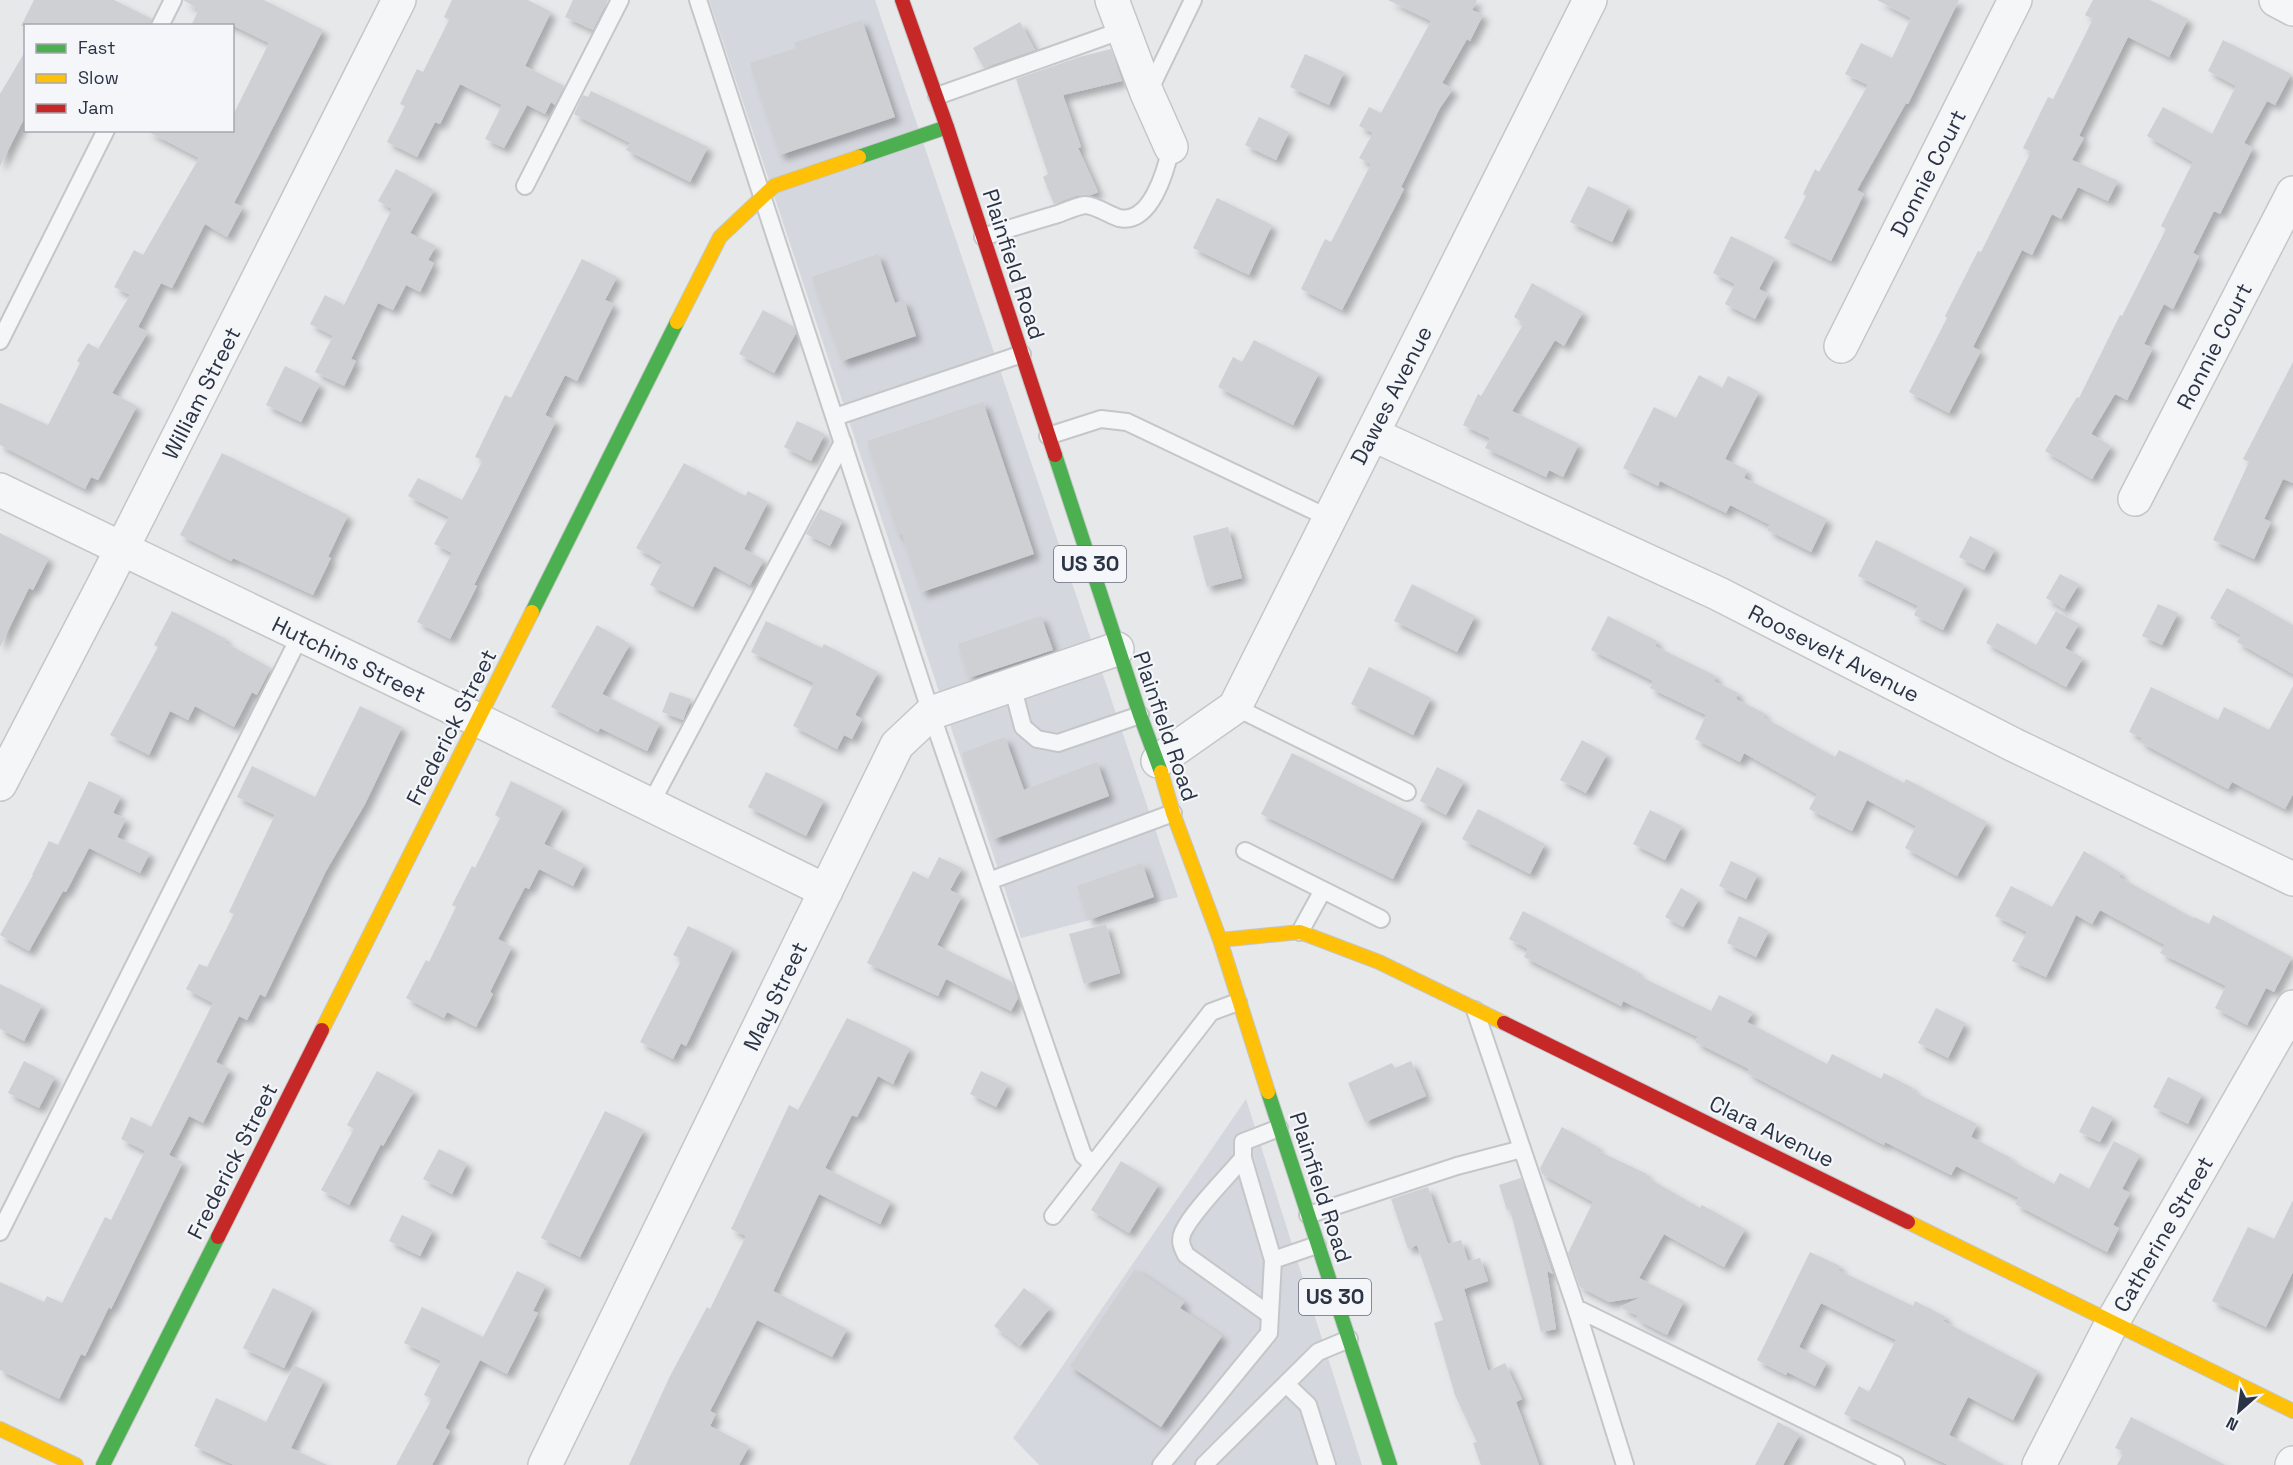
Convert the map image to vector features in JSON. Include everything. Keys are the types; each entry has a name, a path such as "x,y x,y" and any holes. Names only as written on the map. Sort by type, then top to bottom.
{"street":[{"name":"William Street","path":"0,784 122,550 399,0"},
{"name":"Plainfield Road","path":"902,0 948,127 1117,649 1158,761 1173,813 1220,940 1238,1002 1390,1465"},
{"name":"Dawes Avenue","path":"1158,761 1235,707 1590,0"},
{"name":"Donnie Court","path":"1841,346 2014,0"},
{"path":"2276,0 2293,9"},
{"path":"1118,15 1171,147"},
{"name":"Frederick Street","path":"103,1465 720,237 774,186 948,127"},
{"name":"Ronnie Court","path":"2135,499 2293,193"},
{"name":"Roosevelt Avenue","path":"1372,434 1719,594 2014,745 2293,879"},
{"name":"Hutchins Street","path":"0,490 478,720 826,891"},
{"name":"May Street","path":"545,1465 897,745 931,713 1117,649"},
{"name":"Clara Avenue","path":"1220,940 1300,932 1379,962 2293,1411"},
{"name":"Catherine Street","path":"2039,1465 2113,1321 2293,1007"},
{"path":"0,1429 76,1465"}],"lane":[{"path":"161,24 172,0"},
{"path":"525,186 620,0"},
{"path":"698,0 931,713 1083,1155 1093,1164"},
{"path":"1148,93 1193,0"},
{"path":"937,96 1118,15"},
{"path":"0,341 105,132"},
{"path":"983,237 1086,205 1116,217 1134,218 1143,212 1151,201 1167,165 1171,147"},
{"path":"835,417 1022,354"},
{"path":"1048,436 1101,419 1126,422 1329,518"},
{"path":"650,805 843,442"},
{"path":"0,1232 300,636"},
{"path":"1012,685 1023,727 1037,739 1058,743 1140,715"},
{"path":"1235,707 1407,792"},
{"path":"989,881 1173,813"},
{"path":"1245,851 1381,919"},
{"path":"1300,932 1323,890"},
{"path":"1053,1216 1211,1012 1238,1002"},
{"path":"1474,1008 1576,1308 1625,1465"},
{"path":"1161,1465 1269,1333 1273,1260 1243,1158 1243,1142 1279,1128"},
{"path":"1308,1215 1457,1166 1522,1149"},
{"path":"1243,1158 1192,1217 1182,1233 1181,1244 1186,1255 1270,1315"},
{"path":"1273,1260 1317,1245"},
{"path":"1576,1308 1896,1465"},
{"path":"1203,1465 1318,1352 1349,1339"},
{"path":"1286,1384 1308,1405 1327,1465"}],"shaded area":[{"path":"709,0 875,0 1178,897 1021,938"},
{"path":"1246,1099 1362,1465 1039,1465 1013,1438"}],"building":[{"path":"34,0 114,0 152,19 151,24 24,24 21,26"},
{"path":"183,0 264,0 323,30 234,203 243,207 227,237 205,224 172,288 161,283 138,327 148,332 112,393 137,406 98,480 91,477 85,489 0,445 0,403 48,425 80,363 77,361 88,343 98,349 130,295 114,287 134,250 143,255 199,158 149,132 234,132 234,113 269,43 234,24 192,24 199,9"},
{"path":"452,0 528,0 551,12 525,66 564,86 555,105 551,102 545,114 527,105 504,148 485,139 502,105 460,84 440,124 435,122 417,157 387,142 405,106 400,104 417,69 423,72 449,20 444,17"},
{"path":"573,0 608,0 593,30 565,17"},
{"path":"1388,0 1477,0 1472,10 1483,15 1470,41 1467,39 1442,83 1453,89 1440,108 1401,187 1404,189 1342,310 1301,289 1325,239 1331,242 1371,164 1359,158 1373,133 1359,126 1369,107 1381,113 1431,21"},
{"path":"1877,0 1959,0 1908,104 1906,103 1857,190 1864,194 1831,261 1784,238 1806,196 1803,194 1815,169 1819,172 1868,85 1845,74 1861,43 1892,58 1911,18"},
{"path":"2093,0 2150,0 2188,19 2169,57 2128,37 2079,136 2084,138 2072,160 2118,181 2108,201 2078,187 2061,219 2052,214 2032,255 2022,250 1973,347 1981,351 1949,413 1909,392 1978,251 1981,252 2031,152 2023,148 2048,97 2053,99 2093,19 2085,15"},
{"path":"862,20 895,117 780,155 750,63 796,48 794,43"},
{"path":"1020,22 1035,50 984,68 973,48"},
{"path":"2223,40 2291,74 2275,105 2267,101 2244,143 2253,148 2220,214 2214,211 2193,253 2199,256 2173,309 2164,304 2144,344 2153,348 2127,400 2115,394 2091,434 2111,446 2092,479 2045,451 2077,397 2079,398 2120,315 2122,316 2166,229 2161,226 2193,162 2147,136 2163,107 2212,134 2236,86 2208,71"},
{"path":"1111,49 1122,81 1063,95 1081,147 1078,148 1098,192 1076,196 1054,204 1043,177 1048,174 1016,79 1079,57"},
{"path":"24,53 24,119 0,166 0,94"},
{"path":"1305,54 1344,72 1329,105 1290,87"},
{"path":"591,91 708,147 690,182 626,150 630,143 574,114 583,95 588,97"},
{"path":"1259,117 1289,132 1276,160 1245,145"},
{"path":"396,169 434,190 410,233 436,246 428,260 434,263 420,292 406,285 393,310 378,303 351,359 356,361 344,386 315,372 333,336 310,324 325,295 344,305 392,209 378,201"},
{"path":"1588,186 1629,206 1612,242 1570,222"},
{"path":"1217,198 1272,225 1249,275 1193,248"},
{"path":"1731,236 1775,258 1759,289 1768,294 1755,319 1725,304 1735,284 1713,273"},
{"path":"878,254 895,303 904,300 916,336 842,361 812,277"},
{"path":"582,259 617,277 605,300 614,304 577,381 565,375 545,415 556,421 474,585 477,586 450,639 417,622 452,553 434,544 449,517 408,496 418,478 462,500 483,460 475,457 505,395 511,398"},
{"path":"1532,283 1583,312 1564,346 1555,340 1512,411 1579,444 1563,477 1549,470 1546,477 1485,448 1490,438 1463,425 1478,394 1481,396 1524,323 1514,317"},
{"path":"763,310 794,327 796,333 774,373 739,354"},
{"path":"1254,340 1319,373 1293,425 1218,387 1233,357 1242,362"},
{"path":"2293,362 2293,483 2283,479 2264,519 2271,522 2254,559 2213,540 2249,462 2243,459"},
{"path":"285,366 320,384 301,422 266,405"},
{"path":"1699,375 1722,388 1728,376 1759,392 1725,459 1747,470 1744,478 1827,519 1811,552 1767,530 1770,525 1730,505 1726,513 1660,481 1658,486 1623,468 1654,407 1676,418"},
{"path":"983,402 1034,554 922,592 902,534 899,535 867,441"},
{"path":"797,421 825,434 811,461 784,447"},
{"path":"222,453 348,515 313,595 233,558 231,561 180,535"},
{"path":"684,463 745,496 748,491 768,502 744,549 764,560 750,585 714,566 693,607 650,585 662,562 636,548"},
{"path":"820,509 843,520 830,546 806,534"},
{"path":"1228,527 1242,578 1207,587 1193,536"},
{"path":"0,533 49,558 33,590 29,588 0,647"},
{"path":"1970,536 1995,549 1984,570 1959,557"},
{"path":"1876,540 1965,585 1943,630 1914,615 1918,606 1858,576"},
{"path":"2060,574 2079,584 2064,609 2046,598"},
{"path":"1412,584 1475,616 1457,652 1394,621"},
{"path":"2227,588 2293,625 2293,674 2237,642 2241,635 2210,618"},
{"path":"2158,604 2178,613 2162,645 2142,636"},
{"path":"172,611 226,639 224,642 271,668 257,695 252,692 234,727 195,706 188,720 170,711 149,755 110,735 158,647 154,645"},
{"path":"2056,611 2079,624 2065,648 2083,658 2066,687 1986,643 1997,623 2036,645"},
{"path":"1041,616 1053,650 969,678 958,644"},
{"path":"1608,616 1657,641 1655,646 1716,676 1714,681 1738,693 1736,699 1764,713 1763,717 1835,757 1839,750 1904,783 1906,779 1987,822 1957,876 1905,848 1916,826 1867,800 1852,831 1809,809 1817,794 1744,753 1740,762 1695,739 1706,715 1650,688 1653,681 1591,650"},
{"path":"766,621 822,648 824,644 878,672 855,715 862,719 852,739 844,735 837,749 793,726 814,683 751,652"},
{"path":"597,625 630,644 602,694 660,723 647,751 600,728 598,732 551,707"},
{"path":"1369,667 1431,698 1413,735 1351,704"},
{"path":"2293,686 2293,794 2285,809 2232,782 2228,789 2140,742 2142,738 2129,732 2151,687 2218,720 2224,707 2269,730"},
{"path":"670,692 691,699 683,720 662,712"},
{"path":"360,706 402,727 365,804 326,871 265,997 260,994 247,1020 239,1016 216,1062 230,1069 203,1123 189,1116 169,1155 183,1162 111,1309 109,1307 85,1356 81,1354 59,1399 0,1370 0,1282 44,1302 47,1296 62,1303 105,1217 111,1220 145,1151 121,1139 131,1117 151,1127 213,1003 186,989 199,964 207,967 234,914 229,912 275,815 237,797 252,766 315,797"},
{"path":"1005,737 1024,790 1097,762 1109,796 994,839 962,753"},
{"path":"1582,740 1607,754 1586,793 1560,780"},
{"path":"1292,753 1423,819 1393,879 1261,814"},
{"path":"1437,767 1464,781 1446,815 1420,801"},
{"path":"766,772 824,800 806,836 748,807"},
{"path":"89,781 121,796 113,813 126,819 117,837 150,853 140,873 89,848 66,892 63,891 29,951 0,935 49,841 58,845"},
{"path":"511,781 563,807 544,844 584,864 573,886 539,869 529,889 525,887 498,939 512,947 490,992 493,994 476,1027 447,1012 444,1018 406,998 426,960 429,962 456,907 452,905 472,866 475,868 500,818 495,815"},
{"path":"1478,809 1545,844 1530,874 1462,839"},
{"path":"1650,810 1682,826 1665,860 1633,844"},
{"path":"2084,851 2121,873 2119,877 2193,918 2209,924 2213,915 2292,957 2274,992 2266,988 2247,1025 2215,1008 2226,986 2160,953 2165,945 2100,910 2092,924 2076,915 2046,977 2012,961 2027,932 1995,916 2011,886 2052,907"},
{"path":"939,857 962,868 950,890 962,896 937,945 1012,982 1018,998 1011,1011 946,979 938,996 867,963 913,871 928,879"},
{"path":"1731,861 1758,874 1746,899 1719,886"},
{"path":"1142,863 1154,897 1089,920 1077,886"},
{"path":"1681,888 1699,899 1683,927 1665,917"},
{"path":"1523,911 1638,972 1637,975 1711,1011 1719,995 1753,1012 1747,1022 1827,1064 1832,1054 1881,1079 1884,1073 1913,1088 1912,1091 1977,1124 1971,1137 2054,1184 2060,1173 2089,1189 2114,1141 2140,1155 2122,1189 2130,1193 2113,1225 2119,1228 2107,1252 2015,1204 2019,1198 1956,1166 1951,1175 1885,1142 1884,1145 1747,1073 1749,1069 1695,1042 1698,1037 1623,1001 1621,1006 1524,957 1528,949 1509,939"},
{"path":"1739,916 1769,931 1756,957 1727,943"},
{"path":"1106,924 1120,973 1084,984 1069,934"},
{"path":"688,926 733,948 686,1046 681,1043 673,1059 640,1042 682,959 673,955"},
{"path":"0,984 42,1005 24,1041 0,1029"},
{"path":"1936,1008 1965,1023 1948,1058 1918,1043"},
{"path":"847,1018 910,1048 893,1084 878,1076 857,1117 852,1115 825,1168 891,1201 880,1224 819,1194 773,1291 847,1329 832,1357 757,1320 710,1411 716,1414 710,1426 749,1446 739,1465 629,1465 670,1376 707,1307 710,1309 746,1236 731,1229 789,1105 798,1110"},
{"path":"24,1061 55,1077 39,1108 8,1093"},
{"path":"1411,1061 1426,1096 1365,1122 1348,1083 1392,1063 1395,1068"},
{"path":"377,1071 414,1091 383,1146 381,1144 349,1205 321,1190 354,1129 347,1125"},
{"path":"981,1071 1008,1084 996,1107 970,1094"},
{"path":"2168,1077 2202,1094 2188,1124 2153,1107"},
{"path":"2092,1106 2113,1117 2100,1142 2079,1132"},
{"path":"605,1111 644,1130 580,1257 541,1238"},
{"path":"1562,1127 1598,1147 1596,1150 1647,1174 1646,1177 1700,1208 1702,1205 1745,1229 1724,1267 1664,1234 1639,1278 1684,1301 1667,1335 1636,1319 1638,1316 1620,1307 1641,1297 1609,1302 1580,1287 1568,1253 1593,1202 1542,1174 1540,1168"},
{"path":"439,1149 467,1163 452,1194 423,1179"},
{"path":"1121,1161 1159,1184 1129,1233 1091,1210"},
{"path":"1521,1178 1553,1274 1547,1271 1556,1329 1541,1332 1510,1209 1507,1210 1499,1185"},
{"path":"1428,1187 1448,1244 1461,1240 1468,1261 1480,1258 1488,1281 1464,1289 1488,1371 1505,1363 1522,1399 1516,1402 1539,1465 1481,1465 1473,1443 1477,1442 1455,1395 1434,1323 1443,1320 1417,1245 1408,1249 1391,1199"},
{"path":"2293,1200 2293,1272 2266,1327 2212,1301 2248,1227 2274,1239"},
{"path":"402,1215 433,1230 420,1256 389,1241"},
{"path":"1810,1252 1840,1266 1838,1270 1913,1306 1915,1301 1946,1317 1943,1321 2038,1371 2013,1420 1968,1397 1949,1435 2004,1465 1948,1465 1844,1414 1859,1386 1869,1392 1896,1340 1821,1303 1799,1347 1827,1362 1815,1386 1787,1372 1786,1375 1757,1360"},
{"path":"1135,1269 1184,1302 1180,1308 1222,1336 1161,1427 1070,1366"},
{"path":"517,1271 546,1285 533,1311 538,1313 507,1374 480,1360 445,1428 450,1431 432,1465 396,1465 432,1399 424,1395 441,1361 404,1343 422,1307 483,1337"},
{"path":"273,1288 313,1308 284,1368 243,1348"},
{"path":"1024,1288 1050,1308 1020,1346 994,1326"},
{"path":"294,1365 324,1380 291,1448 327,1465 234,1465 194,1446 216,1398 266,1422"},
{"path":"2131,1417 2225,1465 2117,1465 2124,1452 2115,1448"},
{"path":"1778,1422 1800,1434 1783,1465 1755,1465"}],"traffic: fast":[{"path":"859,157 947,127"},
{"path":"532,612 677,322"},
{"path":"1055,455 1140,715 1161,772"},
{"path":"1268,1092 1390,1465"},
{"path":"103,1465 218,1237"}],"traffic: slow":[{"path":"677,322 720,237 774,186 859,157"},
{"path":"322,1030 532,612"},
{"path":"1161,772 1173,813 1220,940 1268,1092"},
{"path":"1220,940 1300,932 1379,962 1504,1023"},
{"path":"1908,1222 2293,1411"},
{"path":"0,1429 76,1465"}],"traffic: jam":[{"path":"902,0 947,127 1055,455"},
{"path":"1504,1023 1908,1222"},
{"path":"218,1237 322,1030"}]}
